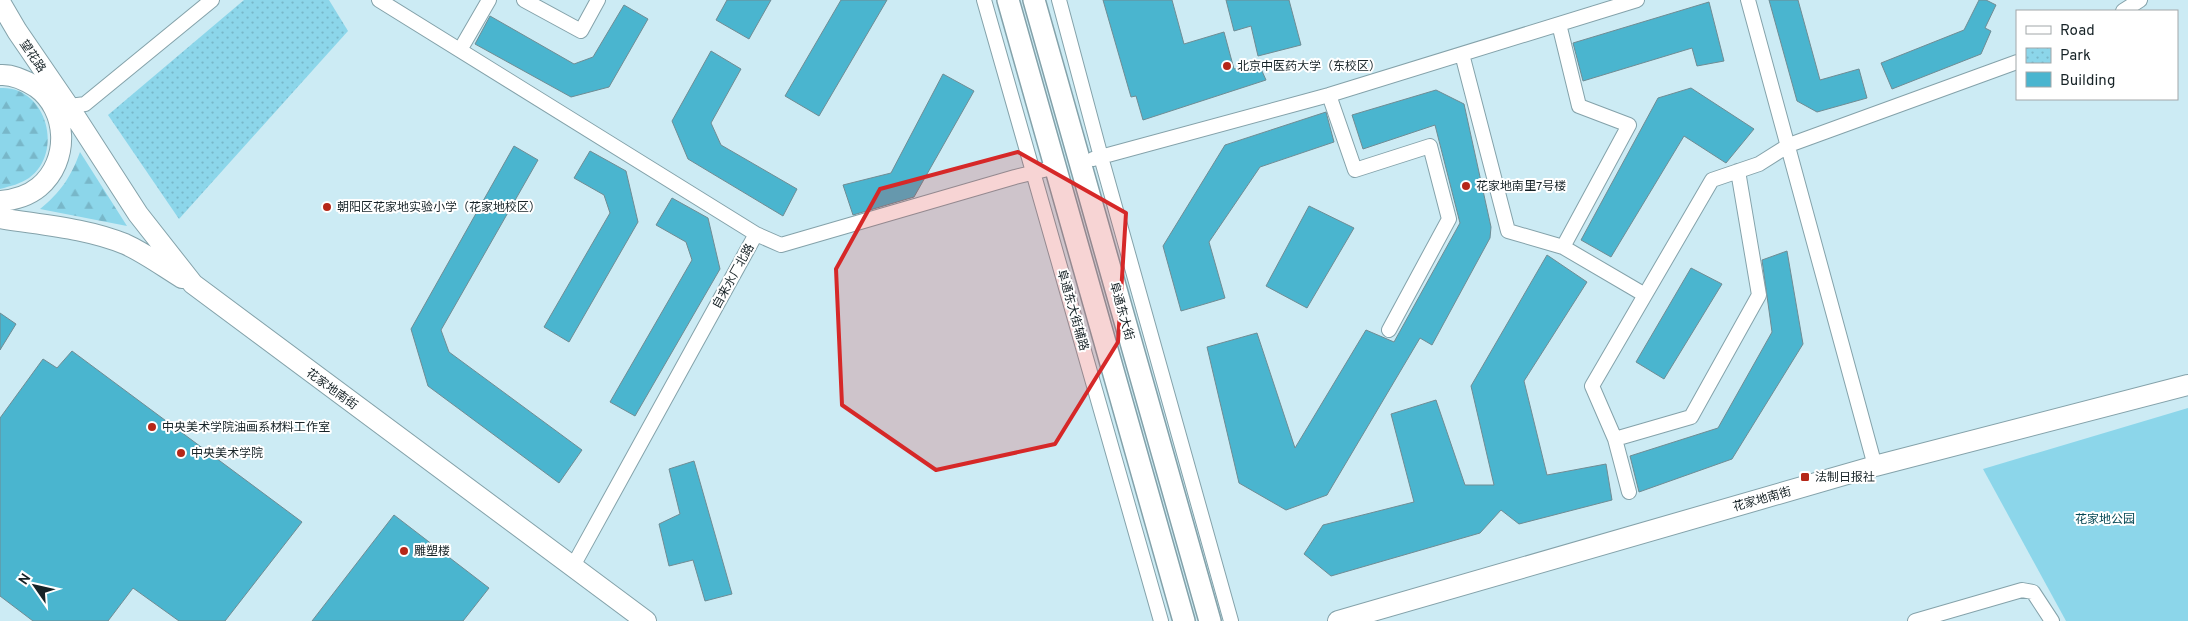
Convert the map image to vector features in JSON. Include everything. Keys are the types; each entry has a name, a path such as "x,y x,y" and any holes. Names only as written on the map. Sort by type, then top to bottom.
{"main road":[{"name":"阜通东大街","path":"1008,0 1184,621"},
{"name":"阜通东大街","path":"1034,0 1210,621"}],"street":[{"path":"61,110 85,104 212,0"},
{"path":"379,0 756,234"},
{"path":"460,50 488,0"},
{"path":"524,0 581,31 598,0"},
{"name":"阜通东大街辅路","path":"984,0 1162,621"},
{"path":"1059,0 1231,621"},
{"path":"1080,163 1329,95 1637,0"},
{"path":"1748,0 1875,466"},
{"path":"2125,10 2140,0"},
{"name":"望花路","path":"0,2 51,81 61,110"},
{"path":"1559,24 1579,106 1629,125 1562,247"},
{"path":"1462,54 1508,231 1562,247 1645,295"},
{"path":"1629,492 1615,439 1592,386 1712,180 1759,164 1788,145 2016,62"},
{"path":"0,75 26,81 44,93 61,110 62,130 61,152 53,171 39,187 21,198 0,202"},
{"path":"1329,95 1355,170 1430,146 1447,210 1449,219 1389,330"},
{"name":"花家地南街","path":"61,110 90,140 138,214 193,284 646,621"},
{"name":"自来水厂北路","path":"573,566 756,234 782,245 1056,167"},
{"path":"1615,439 1691,417 1759,295 1738,171"},
{"path":"0,208 22,222"},
{"path":"0,218 87,232 108,238 128,245 193,284"},
{"name":"花家地南街","path":"1338,621 1875,466 2188,385"},
{"path":"1915,621 2022,590 2033,592 2052,621"}],"highlighted area":[{"path":"1018,152 1126,213 1118,342 1055,444 936,470 842,405 836,269 880,189"}],"green space":[{"path":"244,0 329,0 348,31 179,219 108,115"},
{"path":"0,88 16,90 29,97 39,108 45,122 48,137 46,153 40,167 26,180 0,189"},
{"path":"80,152 127,226 40,209 64,184"},
{"name":"花家地公园","path":"2188,408 2188,621 2066,621 1983,469"}],"building":[{"path":"727,0 771,0 749,39 716,20"},
{"path":"841,0 887,0 819,116 785,96"},
{"path":"1103,0 1172,0 1184,44 1224,32 1234,69 1258,62 1266,80 1143,120 1136,96 1131,97"},
{"path":"1226,0 1289,0 1301,45 1258,56 1251,26 1234,31"},
{"path":"1769,0 1798,0 1820,80 1859,69 1867,98 1817,112 1797,101"},
{"path":"1979,0 1986,0 1996,5 1985,28 1991,31 1981,54 1892,89 1881,63 1964,30"},
{"path":"1709,2 1724,61 1697,66 1692,48 1583,81 1573,43"},
{"path":"624,5 648,19 609,87 571,97 475,44 490,16 574,64 593,57"},
{"path":"711,51 741,69 711,123 721,145 797,189 783,216 688,159 672,121"},
{"path":"943,74 974,91 914,197 853,215 843,185 891,173"},
{"path":"1691,88 1754,129 1726,163 1684,136 1611,257 1581,240 1658,98"},
{"path":"1436,90 1464,104 1491,227 1490,238 1432,345 1420,338 1327,495 1286,510 1239,483 1207,347 1257,333 1295,448 1366,330 1394,342 1460,223 1435,125 1363,149 1352,115"},
{"path":"1326,112 1334,142 1260,167 1209,242 1225,298 1181,311 1163,246 1225,145"},
{"path":"514,146 538,160 441,330 449,352 582,450 559,483 428,386 411,329"},
{"path":"590,151 626,171 638,222 569,342 544,327 610,213 604,195 574,178"},
{"path":"672,198 708,218 720,269 635,416 610,402 692,260 686,242 656,225"},
{"path":"1309,206 1354,228 1307,308 1266,286"},
{"path":"1787,251 1803,344 1732,459 1639,492 1630,456 1718,428 1772,332 1762,260"},
{"path":"1547,255 1587,282 1524,381 1547,475 1606,464 1612,500 1519,524 1501,510 1480,533 1331,576 1304,554 1323,525 1414,502 1391,414 1436,400 1465,485 1494,485 1471,386"},
{"path":"1691,268 1722,284 1664,379 1636,362"},
{"path":"0,313 16,324 0,350"},
{"name":"中央美术学院","path":"72,351 302,522 225,621 179,621 133,588 108,621 33,621 0,596 0,418 43,359 57,368"},
{"path":"694,461 732,594 705,601 693,560 669,566 659,524 680,514 669,469"},
{"name":"雕塑楼","path":"394,515 489,588 463,621 312,621"}],"place":[{"name":"北京中医药大学（东校区）","path":"1227,66"},
{"name":"花家地南里7号楼","path":"1466,186"},
{"name":"朝阳区花家地实验小学（花家地校区）","path":"327,207"},
{"name":"中央美术学院油画系材料工作室","path":"152,427"},
{"name":"中央美术学院","path":"181,453"},
{"name":"法制日报社","path":"1805,477"},
{"name":"雕塑楼","path":"404,551"}]}
